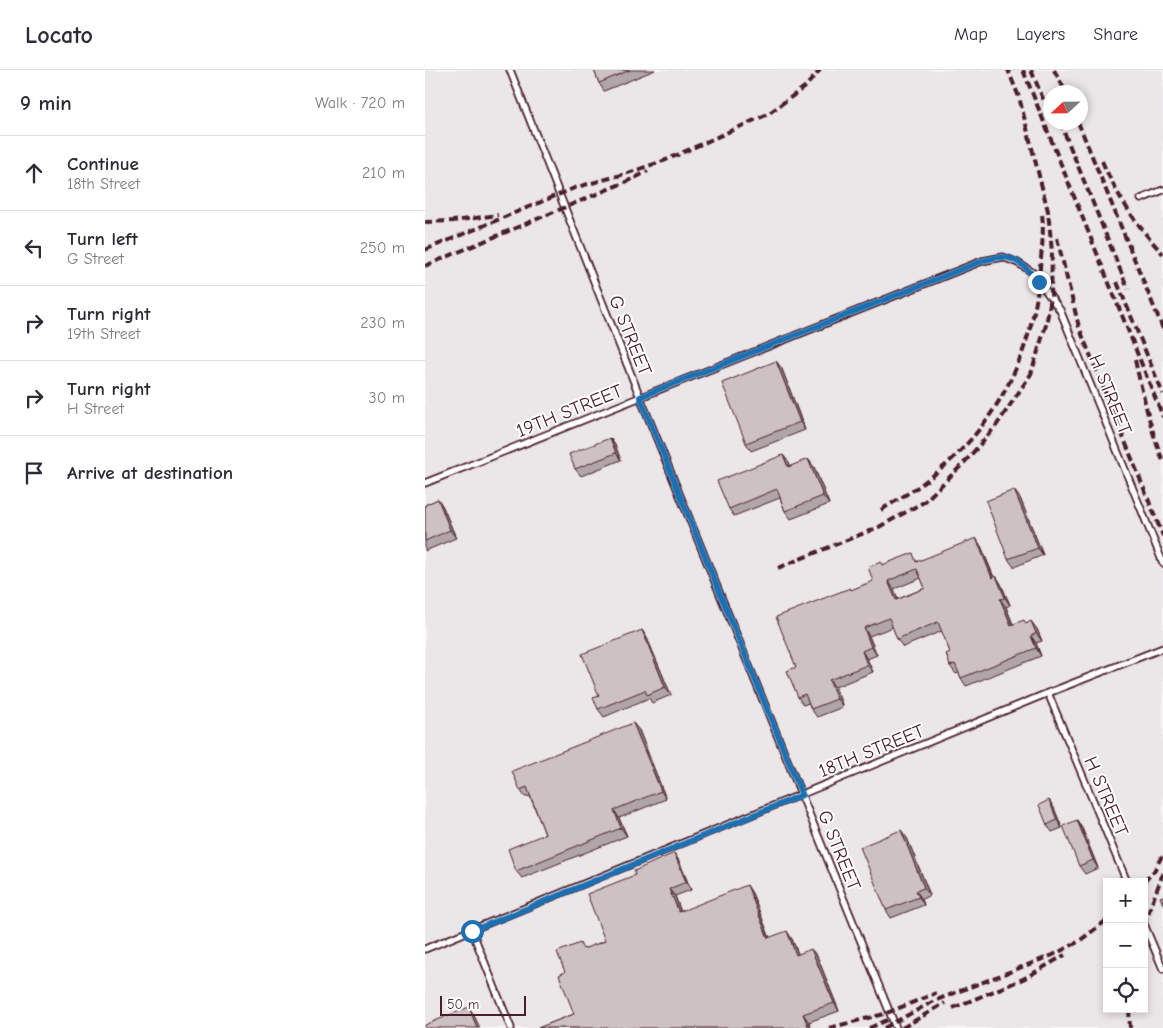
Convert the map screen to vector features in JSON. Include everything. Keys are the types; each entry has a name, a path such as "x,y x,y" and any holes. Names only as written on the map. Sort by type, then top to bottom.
{"lane":[{"name":"G STREET","path":"510,70 640,397 896,1028"},
{"path":"1141,199 1163,190"},
{"name":"19TH STREET","path":"425,483 982,261 1003,257"},
{"name":"H STREET","path":"1003,257 1018,263 1032,272 1060,310 1163,563"},
{"name":"18TH STREET","path":"425,949 1048,693 1163,648"},
{"name":"H STREET","path":"1048,693 1125,878"},
{"path":"472,931 511,1028"},
{"path":"1148,934 1163,970"}],"shaded area":[{"path":"425,70 1163,70 1163,1028 425,1028"}],"building":[{"path":"594,70 630,70 599,83"},
{"path":"776,361 800,422 746,443 722,383"},
{"path":"610,438 616,453 575,469 569,454"},
{"path":"783,455 788,467 808,459 823,496 785,511 777,489 729,509 717,481"},
{"path":"1014,490 1038,548 1008,559 986,501"},
{"path":"438,499 450,530 425,541 425,505"},
{"path":"976,538 992,578 996,576 1005,598 1000,599 1011,625 1024,620 1026,624 1031,621 1036,633 1031,636 1036,648 961,678 955,664 950,666 946,654 950,652 938,622 897,639 889,618 864,628 871,647 862,651 867,665 829,680 837,699 811,709 805,694 798,697 787,671 796,667 776,617 873,581 868,567 881,562 882,565 913,553 916,562","holes":["917,569 925,588 896,600 888,581"]},
{"path":"642,630 665,687 647,695 645,690 598,709 593,698 599,696 582,654"},
{"path":"633,723 661,791 614,810 621,828 516,871 508,849 545,834 527,787 520,790 512,771"},
{"path":"1049,800 1057,820 1047,825 1039,805"},
{"path":"1077,820 1093,860 1079,866 1063,826"},
{"path":"901,830 924,888 916,891 919,897 886,910 860,847"},
{"path":"674,853 686,882 669,889 679,912 747,885 768,938 787,931 796,955 811,949 834,1003 803,1014 809,1028 538,1028 574,1014 559,975 565,972 557,952 580,943 583,949 605,941 587,894 635,875 634,871"},
{"path":"469,1007 477,1028 425,1028 425,1025"}],"railway":[{"path":"425,250 577,187 666,160 768,114 806,86 820,70"},
{"path":"778,568 879,527 924,502 963,464 996,426 1031,374 1046,325 1051,298 1052,252 1048,211 1019,97 1008,70"},
{"path":"1023,70 1163,417"},
{"path":"1031,70 1043,99"},
{"path":"1054,70 1062,85"},
{"path":"1063,130 1128,289"},
{"path":"1081,130 1163,329"},
{"path":"1102,161 1128,210 1163,254"},
{"path":"425,266 648,171"},
{"path":"881,510 918,487 948,463 971,440 990,415 1006,388 1020,360 1030,330 1036,299 1043,240 1042,214"},
{"path":"425,222 453,221 498,215"},
{"path":"1057,238 1079,327 1163,536"},
{"path":"1117,282 1163,394"},
{"path":"1135,360 1144,399 1163,461"},
{"path":"1148,878 1154,871 1163,854"},
{"path":"1145,923 1163,873"},
{"path":"884,1028 934,1001 1053,955 1078,942 1103,923"},
{"path":"953,1008 1023,979 1065,955"},
{"path":"829,1028 884,1014 936,993"},
{"path":"902,1028 945,1003"},
{"path":"1129,1013 1130,1028"},
{"path":"869,1028 890,1019"}],"route":[{"path":"472,931 802,795 640,397 982,261 1003,257 1018,263 1032,272 1039,282"}]}
